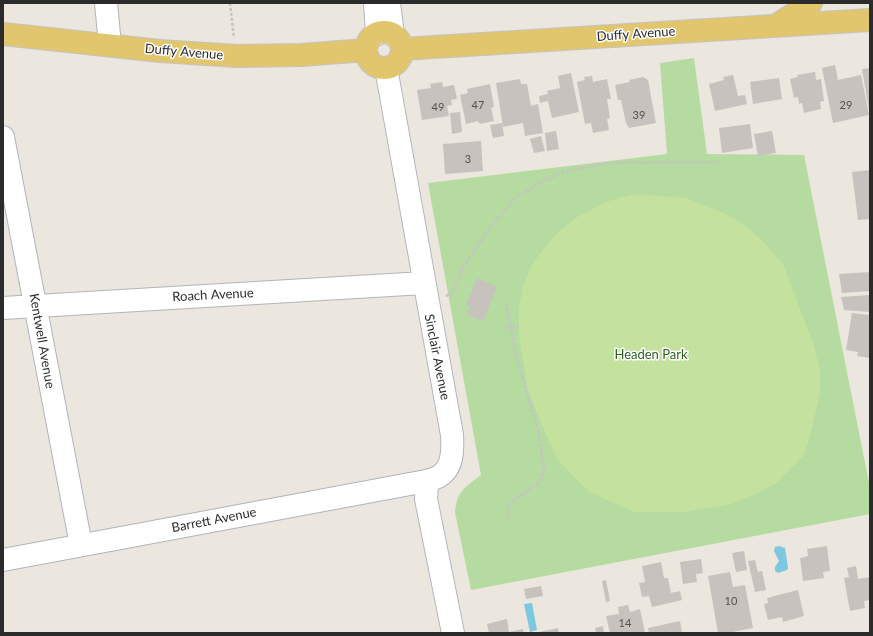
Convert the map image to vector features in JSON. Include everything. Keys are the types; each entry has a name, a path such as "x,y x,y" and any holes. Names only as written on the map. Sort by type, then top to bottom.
{"main road":[{"path":"775,26 811,3"},
{"name":"Duffy Avenue","path":"3,34 160,51 237,56 302,55 384,42 775,26 870,20"},
{"path":"384,42 370,61 380,68 386,68"}],"street":[{"path":"106,3 110,45"},
{"path":"375,3 384,42"},
{"path":"384,42 389,3"},
{"name":"Sinclair Avenue","path":"386,68 427,305 450,424 453,450 451,460 445,471 439,476 426,481"},
{"name":"Kentwell Avenue","path":"3,137 81,545"},
{"name":"Roach Avenue","path":"3,308 424,283"},
{"path":"426,481 426,499 453,633"},
{"name":"Barrett Avenue","path":"3,560 426,481"}],"path":[{"path":"230,3 237,56"},
{"path":"427,305 452,294 464,265 492,225 516,197 543,180 566,171 609,163 720,162"},
{"path":"506,303 523,383 533,409 538,430 544,469 542,478 538,483 510,503 508,520"},
{"path":"500,328 519,326"}],"green space":[{"name":"Headen Park","path":"694,58 707,154 804,155 870,488 870,514 471,590 455,512 460,494 481,475 428,183 667,154 660,63"},
{"path":"633,194 686,198 726,214 745,226 762,240 783,264 813,343 820,370 820,393 812,429 804,455 775,484 756,494 731,504 685,512 634,512 588,491 558,460 528,391 519,336 519,306 523,287 531,266 558,232 577,217 606,202"}],"water":[{"path":"779,546 785,548 788,568 787,570 778,573 775,571 775,567 779,561 774,551 775,547"},
{"path":"532,603 537,630 530,632 524,604"}],"building":[{"path":"835,65 838,80 861,75 869,115 833,123 822,68"},
{"path":"870,68 870,110 869,110 862,69"},
{"path":"815,72 816,80 821,79 824,101 820,102 821,109 804,113 802,103 799,104 798,97 794,98 790,79 798,77 797,75"},
{"path":"571,73 579,112 552,118 548,101 540,103 539,96 548,94 547,91 560,88 558,76"},
{"path":"733,75 738,96 745,95 747,104 715,111 709,84 724,80 723,77"},
{"path":"592,76 593,82 607,79 611,99 607,99 610,118 607,119 609,130 593,133 591,123 585,124 577,82 585,80 584,77"},
{"path":"643,77 648,80 656,123 629,128 626,123 621,100 618,100 615,85 630,82 629,80"},
{"path":"779,78 782,99 753,104 750,82"},
{"path":"520,79 521,84 527,84 531,106 538,104 543,133 525,136 523,123 503,127 496,83"},
{"path":"442,82 443,87 454,85 457,99 451,100 452,105 447,106 449,116 422,120 417,90 431,88 430,84"},
{"path":"490,84 494,107 491,108 494,121 480,124 478,121 466,124 460,95 468,93 467,89"},
{"path":"460,112 462,132 452,134 450,113"},
{"path":"502,123 504,136 493,138 490,125"},
{"path":"750,124 753,148 722,153 719,128"},
{"path":"556,131 559,149 547,151 545,133"},
{"path":"772,131 776,153 758,156 754,134"},
{"path":"541,136 545,151 534,153 530,139"},
{"path":"481,141 483,171 445,174 443,144"},
{"path":"870,170 870,219 858,220 852,172"},
{"path":"870,272 870,291 842,293 839,274"},
{"path":"477,278 497,287 483,321 467,315 470,307 466,305"},
{"path":"870,295 870,312 844,310 841,297"},
{"path":"852,313 870,315 870,358 857,356 858,352 846,350"},
{"path":"827,546 830,571 823,572 824,578 803,581 800,558 808,556 807,549"},
{"path":"744,551 747,570 736,572 732,553"},
{"path":"701,559 703,573 696,574 697,582 683,584 680,562"},
{"path":"755,560 758,572 762,571 766,590 755,592 748,561"},
{"path":"661,562 664,578 668,578 671,593 680,591 682,600 652,607 649,596 642,597 639,583 645,582 642,566"},
{"path":"856,566 858,579 870,577 870,600 864,601 865,608 850,611 844,578 849,577 847,568"},
{"path":"730,572 733,587 745,585 753,628 727,633 718,633 708,576"},
{"path":"606,580 610,601 606,602 602,581"},
{"path":"541,586 543,596 526,599 524,589"},
{"path":"798,590 804,616 783,622 782,617 768,620 764,604 768,603 767,598"},
{"path":"628,605 630,612 640,609 645,633 610,633 606,616 619,614 618,607"},
{"path":"507,619 509,632 523,629 524,633 489,633 487,624"},
{"path":"680,621 682,633 649,633 648,628"},
{"path":"603,626 604,633 596,633 595,628"},
{"path":"558,628 559,633 539,633 539,632"}]}
